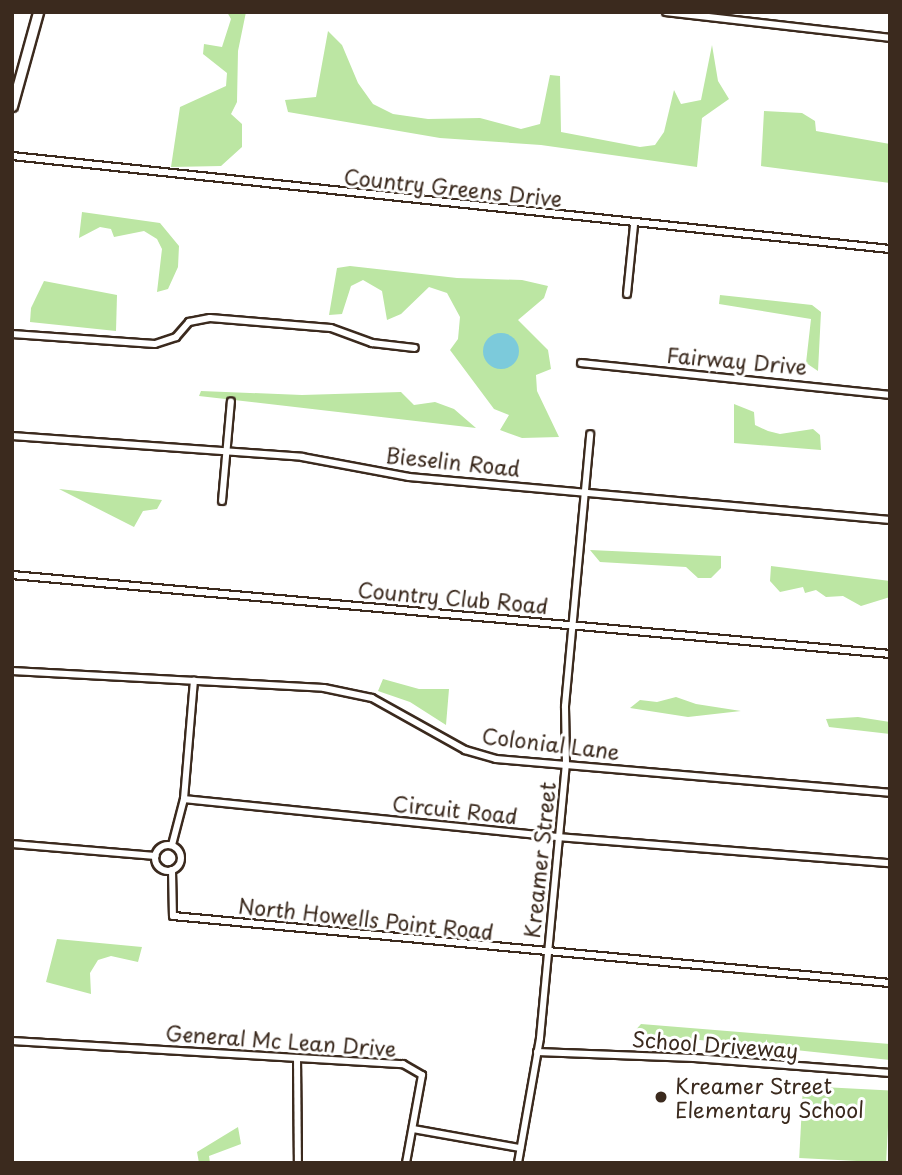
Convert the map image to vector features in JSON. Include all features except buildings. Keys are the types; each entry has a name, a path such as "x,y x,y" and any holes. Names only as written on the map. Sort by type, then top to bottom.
{"main road":[{"path":"12,106 38,12"}],"street":[{"path":"666,12 890,38"},
{"name":"Country Greens Drive","path":"12,156 634,225 890,249"},
{"path":"627,295 634,225"},
{"path":"12,334 155,344 176,337 189,322 210,318 331,328 360,341 415,348"},
{"name":"Fairway Drive","path":"581,363 839,387 890,396"},
{"path":"222,502 231,401"},
{"name":"Kreamer Street","path":"517,1163 537,1052 547,954 566,764 565,706 590,434"},
{"name":"Bieselin Road","path":"12,436 302,457 410,477 890,520"},
{"name":"Country Club Road","path":"12,575 890,654"},
{"name":"Colonial Lane","path":"12,671 194,680 356,693 386,704 478,754 890,793"},
{"path":"172,845 184,799 194,680"},
{"name":"Circuit Road","path":"184,799 557,837 890,863"},
{"path":"12,844 155,856"},
{"path":"155,856 162,846 172,845"},
{"path":"155,856 160,868 172,870 181,857 172,845"},
{"name":"North Howells Point Road","path":"172,870 173,916 547,954 890,983"},
{"name":"General Mc Lean Drive","path":"12,1041 415,1067 422,1075 422,1084 413,1129"},
{"name":"School Driveway","path":"537,1052 694,1058 890,1073"},
{"path":"297,1058 298,1163"},
{"path":"406,1163 413,1129 520,1148"}],"green space":[{"path":"227,12 246,12 238,51 237,102 231,114 242,124 242,147 221,166 171,167 180,107 226,86 227,73 203,54 204,44 222,47 231,19"},
{"path":"328,31 342,45 358,83 373,104 393,114 428,119 480,118 521,129 540,124 550,75 560,76 561,132 640,147 655,145 664,132 674,90 681,104 701,100 712,45 718,81 729,99 702,118 697,167 541,145 440,138 288,112 285,100 316,97"},
{"path":"764,111 802,113 815,121 816,131 890,144 890,183 761,166"},
{"path":"82,212 160,223 179,246 178,267 168,289 157,292 162,249 157,239 144,231 114,237 111,229 100,227 79,238"},
{"path":"350,266 457,278 522,280 548,286 544,298 518,320 548,350 551,369 536,375 537,391 559,437 522,438 500,430 509,415 494,409 450,350 458,339 460,317 447,293 429,287 401,314 387,320 382,291 363,280 351,286 342,314 329,315 337,268"},
{"path":"44,281 117,295 116,331 30,322 31,308"},
{"path":"720,295 812,305 821,312 818,371 806,363 811,319 719,304"},
{"path":"201,391 302,395 401,392 414,405 435,402 454,409 476,428 199,396"},
{"path":"734,404 754,412 755,425 768,431 780,434 813,429 820,435 821,450 734,443"},
{"path":"59,489 162,500 157,509 143,511 134,527"},
{"path":"590,550 721,556 721,568 711,578 698,578 686,567 600,562"},
{"path":"771,566 890,581 890,597 861,606 843,596 826,597 816,590 805,593 803,587 780,592 770,581"},
{"path":"383,679 419,689 449,689 446,725 410,702 378,691"},
{"path":"676,697 696,704 741,711 688,717 630,708 640,700 657,702"},
{"path":"858,717 890,722 890,734 829,727 826,719"},
{"path":"57,939 142,947 138,962 111,956 98,960 90,973 91,994 46,982"},
{"path":"641,1024 890,1044 890,1060 633,1033"},
{"path":"803,1086 890,1091 886,1162 799,1158"},
{"path":"238,1127 241,1144 209,1156 210,1163 199,1163 197,1152"}],"water":[{"path":"501,333 514,338 519,351 514,364 501,369 488,364 483,351 488,338"}],"place":[{"name":"Kreamer Street Elementary School","path":"661,1097"}]}
